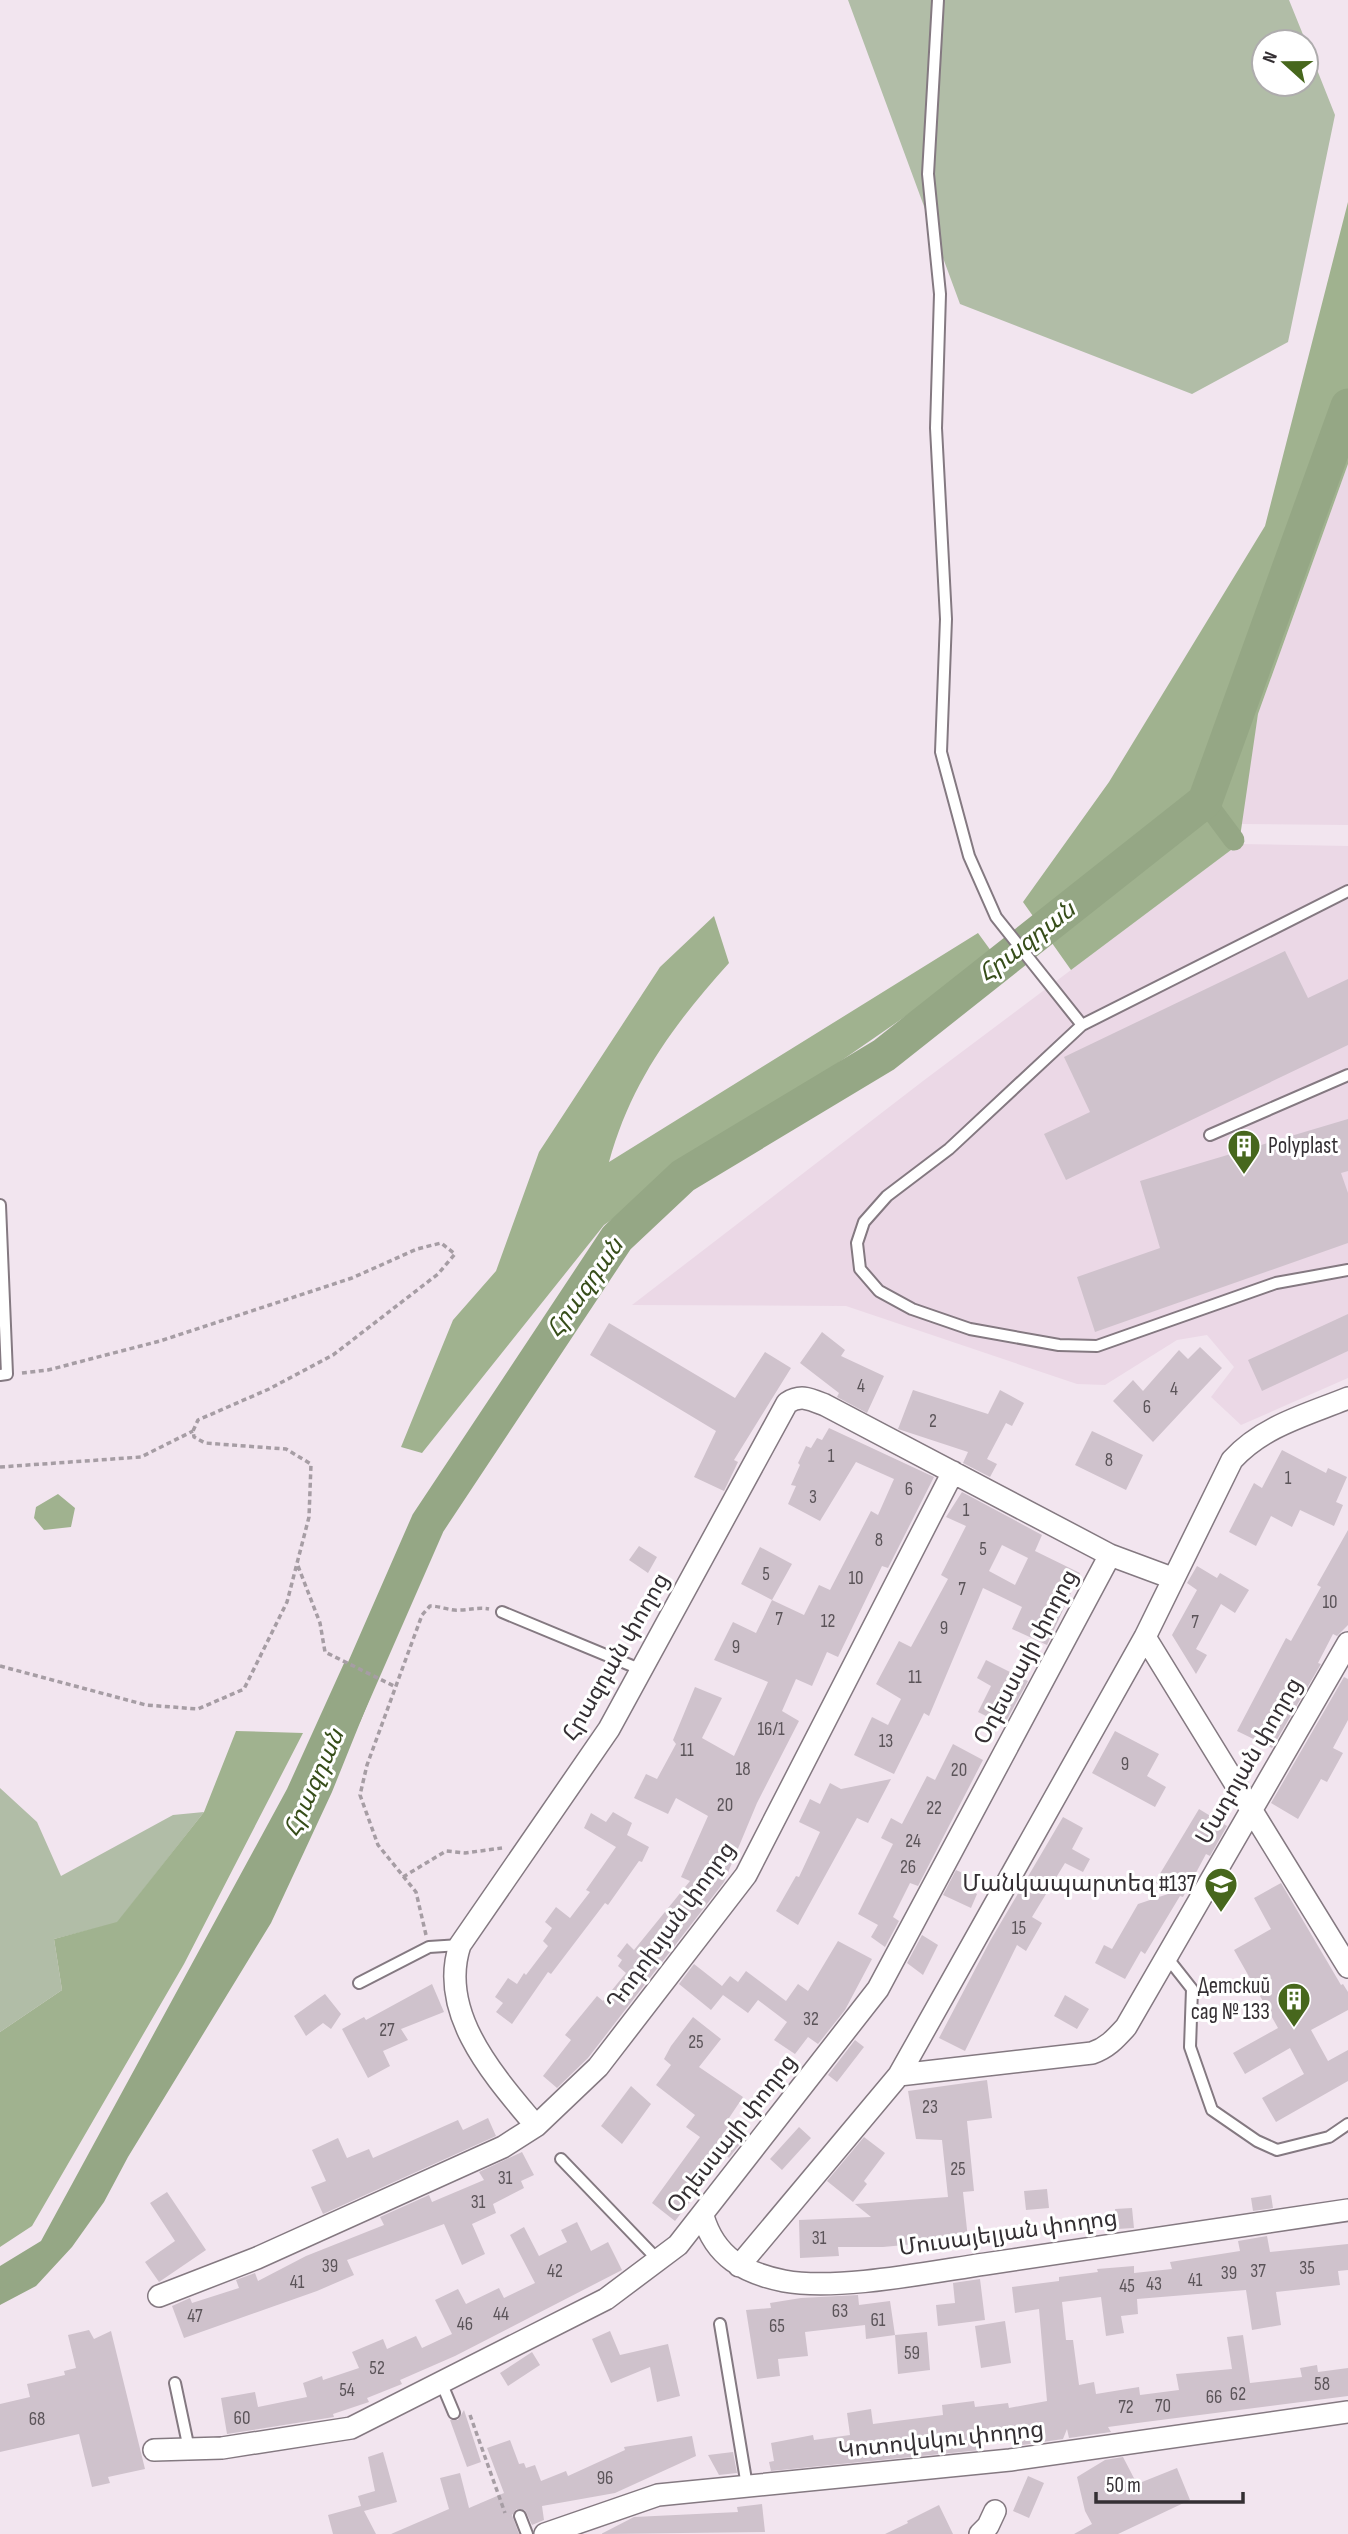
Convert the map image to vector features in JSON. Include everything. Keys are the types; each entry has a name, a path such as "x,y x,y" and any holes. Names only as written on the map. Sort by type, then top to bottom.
{"street":[{"name":"Հրազդան փողոց","path":"535,2133 489,2070 468,2031 455,1971 460,1945 609,1730 787,1403 797,1397 814,1400 953,1472"},
{"path":"738,2266 899,2075 1145,1637 1232,1461 1250,1441 1270,1429 1348,1398"},
{"path":"953,1472 1110,1555 1172,1578"},
{"name":"Դոդոխյան փողոց","path":"159,2296 281,2247 535,2133 598,2067 746,1875 953,1472"},
{"name":"Օդեսսայի փողոց","path":"154,2450 222,2448 351,2428 606,2299 678,2245 878,1989 1110,1555"},
{"path":"1145,1637 1348,1967"},
{"name":"Մադոյան փողոց","path":"899,2075 1092,2053 1106,2048 1126,2027 1348,1643"},
{"name":"Մուսայելյան փողոց","path":"703,2216 709,2236 716,2247 738,2266 786,2281 829,2283 935,2271 1348,2210"},
{"name":"Կոտովսկու փողոց","path":"545,2534 657,2495 1010,2460 1348,2412"},
{"path":"980,2534 988,2526 995,2511"}],"lane":[{"path":"938,0 928,174 940,294 936,428 946,619 941,752 970,856 996,917 1082,1025"},
{"path":"1348,891 1082,1025 949,1149 887,1196 864,1222 857,1243 860,1269 879,1291 912,1310 970,1329 1059,1345 1097,1346 1276,1283 1348,1270"},
{"path":"1210,1135 1348,1075"},
{"path":"0,1205 4,1375"},
{"path":"502,1612 642,1670"},
{"path":"359,1983 429,1947 460,1945"},
{"path":"1166,1956 1192,1989 1190,2046 1212,2110 1258,2141 1277,2150 1329,2137 1348,2124"},
{"path":"561,2159 657,2260"},
{"path":"720,2324 747,2486"},
{"path":"441,2382 454,2413"},
{"path":"175,2383 189,2449"},
{"path":"360,2435 401,2410 405,2400"},
{"path":"520,2516 527,2534"}],"path":[{"path":"0,1666 146,1706 198,1709 244,1689 287,1602 309,1517 311,1464 286,1449 205,1443 194,1437 193,1431 198,1420 269,1389 333,1355 438,1274 454,1254 441,1243 417,1250 352,1278 160,1340 48,1370 4,1375"},
{"path":"0,1466 141,1457 193,1431"},
{"path":"297,1564 320,1623 325,1652 396,1686"},
{"path":"429,1947 415,1892 378,1845 360,1795 367,1765 422,1615 430,1606 446,1606 456,1611 477,1607 502,1612"},
{"path":"403,1877 446,1851 465,1853 529,1844"},
{"path":"471,2420 509,2524"}],"shaded area":[{"path":"848,0 1289,0 1300,28 1250,28 1250,98 1320,98 1320,77 1335,115 1288,342 1192,394 960,304"},
{"path":"1348,202 1348,464 1258,714 1239,844 1071,970 1023,902 1109,782 1265,526"},
{"path":"1348,464 1348,825 1240,824 1258,714"},
{"path":"1239,844 1348,846 1348,1378 1241,1425 1211,1397 1234,1367 1207,1335 1177,1340 1105,1385 1077,1384 846,1306 632,1305 923,1081"},
{"path":"714,916 729,963 690,1009 657,1055 629,1106 609,1162 978,933 994,955 604,1225 422,1453 401,1447 453,1320 496,1271 539,1152 660,967"},
{"path":"58,1494 75,1508 71,1527 44,1530 34,1518 36,1507"},
{"path":"236,1731 303,1733 184,1964 32,2226 0,2247 0,2032 62,1990 54,1939 117,1922 204,1812"},
{"path":"0,1788 37,1822 61,1876 173,1815 204,1812 117,1923 54,1939 62,1990 0,2032"}],"water":[{"path":"345,1661 378,1678 332,1792 271,1923 128,2157 104,2202 72,2247 36,2286 0,2305 0,2266 41,2241 287,1789"}],"building":[{"path":"1285,951 1308,998 1348,979 1348,1045 1066,1180 1044,1134 1090,1112 1064,1057"},
{"path":"1348,1119 1348,1171 1341,1173 1348,1193 1348,1243 1095,1332 1077,1277 1160,1248 1140,1181"},
{"path":"1348,1314 1348,1351 1262,1391 1248,1360"},
{"path":"609,1323 735,1398 765,1352 791,1368 734,1460 738,1462 724,1491 694,1477 716,1431 590,1355"},
{"path":"822,1332 845,1350 841,1356 884,1376 867,1413 837,1397 839,1393 800,1363"},
{"path":"1200,1347 1222,1368 1153,1442 1113,1401 1133,1380 1143,1391 1179,1350 1188,1359"},
{"path":"913,1390 988,1414 1000,1390 1024,1403 1012,1426 1006,1423 987,1459 997,1464 990,1477 963,1463 968,1452 898,1429"},
{"path":"829,1428 934,1477 888,1568 882,1566 838,1657 827,1652 812,1686 796,1679 782,1711 799,1721 757,1803 724,1882 588,2058 557,2088 543,2076 571,2040 565,2035 597,1996 603,2001 626,1973 618,1966 622,1960 617,1956 627,1943 634,1950 690,1881 681,1877 708,1816 676,1798 668,1814 634,1798 646,1774 657,1779 676,1744 673,1740 695,1687 722,1698 702,1738 734,1756 768,1682 714,1660 733,1622 756,1633 772,1600 804,1615 819,1585 830,1590 871,1511 878,1515 894,1479 856,1462 820,1521 788,1504 796,1486 791,1485 806,1446 811,1448 817,1438 822,1440"},
{"path":"1092,1431 1143,1455 1126,1490 1075,1465"},
{"path":"1282,1450 1326,1473 1328,1468 1347,1477 1336,1502 1343,1505 1334,1526 1300,1510 1292,1527 1271,1516 1256,1546 1229,1532 1254,1483 1262,1488"},
{"path":"962,1492 1042,1535 1035,1551 1080,1573 1047,1645 1012,1629 1022,1607 983,1588 929,1716 924,1713 894,1774 854,1755 872,1717 888,1725 901,1699 876,1684 899,1641 911,1647 948,1579 941,1575 966,1526 946,1517","holes":["1002,1545 1028,1558 1015,1585 989,1571"]},
{"path":"1348,1530 1348,1625 1337,1636 1333,1634 1318,1663 1321,1664 1272,1748 1237,1731 1286,1638 1291,1641 1321,1587 1317,1585"},
{"path":"639,1546 657,1557 648,1573 629,1560"},
{"path":"760,1547 792,1564 772,1600 741,1584"},
{"path":"1197,1566 1217,1578 1220,1573 1249,1590 1235,1613 1221,1604 1196,1649 1207,1655 1196,1674 1172,1635 1197,1590 1187,1583"},
{"path":"986,1660 1028,1681 1004,1725 978,1712 991,1686 977,1678"},
{"path":"1344,1677 1348,1679 1348,1720 1333,1748 1343,1753 1327,1782 1321,1779 1298,1819 1271,1803"},
{"path":"1115,1731 1159,1754 1147,1776 1166,1787 1155,1807 1092,1773"},
{"path":"953,1744 983,1760 918,1886 910,1883 893,1917 899,1921 885,1947 871,1937 878,1925 858,1914 893,1844 881,1838 891,1818 902,1824 927,1776 935,1780"},
{"path":"891,1779 868,1823 857,1818 798,1925 776,1911 796,1876 799,1877 820,1832 799,1822 810,1799 820,1804 830,1783 841,1789"},
{"path":"1199,1809 1227,1826 1210,1856 1206,1854 1183,1897 1180,1896 1145,1954 1141,1951 1125,1979 1095,1963 1104,1945 1112,1949 1138,1904 1174,1892 1155,1882"},
{"path":"613,1812 632,1823 627,1835 649,1847 642,1862 639,1861 608,1905 605,1903 551,1974 548,1972 512,2024 496,2012 503,2003 495,1997 508,1978 517,1984 548,1946 543,1941 552,1928 545,1922 556,1907 570,1918 590,1892 586,1890 616,1847 584,1828 591,1813 606,1822"},
{"path":"1063,1817 1083,1828 1072,1849 1090,1859 1083,1872 1065,1863 1032,1917 1042,1923 1026,1951 1017,1945 965,2051 939,2038 990,1941"},
{"path":"956,1870 967,1875 961,1886 977,1894 971,1908 943,1895"},
{"name":"Детский сад № 133","path":"1281,1883 1341,1985 1343,1984 1348,1992 1348,2010 1311,2030 1328,2061 1348,2050 1348,2081 1276,2122 1262,2098 1304,2074 1290,2048 1245,2074 1233,2053 1278,2028 1234,1950 1271,1929 1254,1898"},
{"path":"922,1935 938,1945 923,1975 907,1963"},
{"path":"838,1941 872,1959 845,2010 818,2044 808,2037 795,2054 774,2040 787,2022 758,2000 748,2013 723,1995 711,2010 679,1984 694,1964 722,1986 730,1976 738,1982 746,1971 786,2001 798,1984 808,1991"},
{"path":"432,1984 444,2012 401,2029 408,2040 383,2051 390,2066 368,2078 342,2029 364,2017 366,2020"},
{"path":"325,1994 341,2014 331,2029 323,2023 306,2036 294,2016"},
{"path":"1065,1995 1089,2009 1077,2029 1054,2016"},
{"path":"693,2017 721,2039 699,2067 743,2097 727,2121 747,2135 729,2158 726,2155 675,2221 652,2203 700,2137 686,2127 695,2115 656,2085 671,2065 664,2059 671,2046"},
{"path":"855,2040 864,2047 837,2082 828,2075"},
{"path":"987,2080 992,2118 967,2121 974,2191 963,2192 968,2239 883,2247 838,2247 839,2256 800,2258 799,2220 871,2217 855,2204 948,2197 942,2140 916,2139 908,2091"},
{"path":"631,2086 651,2104 622,2144 601,2126"},
{"path":"488,2118 496,2136 323,2214 311,2187 326,2181 312,2150 338,2138 347,2158 369,2149 373,2158 458,2120 463,2130"},
{"path":"799,2127 811,2138 782,2170 770,2159"},
{"path":"864,2137 885,2153 864,2181 867,2184 853,2202 827,2181"},
{"path":"522,2152 534,2175 521,2181 524,2188 493,2204 496,2213 472,2224 485,2254 462,2265 444,2224 347,2260 354,2275 317,2291 184,2338 172,2306 190,2298 192,2303 239,2288 236,2280 255,2273 258,2281 306,2256 384,2225 380,2217 429,2195 432,2202 484,2180 479,2172"},
{"path":"1047,2189 1049,2208 1026,2210 1024,2191"},
{"path":"167,2192 206,2250 159,2282 145,2262 175,2241 150,2203"},
{"path":"1271,2195 1273,2208 1253,2211 1251,2198"},
{"path":"1132,2208 1134,2228 1117,2229 1115,2209"},
{"path":"577,2222 591,2251 608,2242 622,2270 455,2356 400,2380 402,2384 367,2398 369,2402 333,2414 334,2417 227,2434 221,2398 255,2392 258,2407 307,2397 303,2383 322,2376 323,2380 359,2368 352,2352 383,2339 387,2349 416,2336 422,2348 452,2334 435,2300 458,2289 466,2304 499,2288 504,2298 535,2283 510,2235 524,2227 539,2256 567,2242 561,2230"},
{"path":"1267,2236 1270,2252 1348,2244 1348,2270 1338,2271 1340,2285 1276,2292 1281,2325 1252,2330 1246,2290 1137,2299 1138,2314 1121,2316 1124,2333 1106,2336 1101,2297 1062,2302 1066,2340 1073,2340 1079,2385 1094,2382 1096,2394 1139,2387 1140,2395 1179,2390 1176,2374 1232,2369 1227,2337 1243,2335 1250,2383 1302,2377 1300,2368 1317,2365 1318,2372 1348,2368 1348,2396 1108,2427 1111,2432 1069,2438 1067,2429 1063,2439 1016,2446 1014,2439 979,2443 981,2450 771,2471 769,2462 774,2461 771,2443 813,2435 814,2440 850,2435 847,2413 871,2409 873,2424 943,2415 942,2405 974,2401 975,2407 1008,2403 1009,2408 1047,2401 1039,2309 1015,2313 1012,2287 1059,2281 1059,2277 1098,2272 1097,2269 1134,2266 1134,2273 1172,2269 1170,2262 1240,2251 1238,2241"},
{"path":"980,2279 985,2320 938,2326 936,2305 955,2303 953,2283"},
{"path":"858,2295 859,2305 890,2301 895,2335 866,2339 865,2325 805,2332 808,2356 778,2359 780,2376 757,2379 746,2310 771,2308 770,2303 801,2298"},
{"path":"1005,2321 1011,2363 981,2368 975,2326"},
{"path":"89,2330 94,2339 111,2331 145,2469 108,2477 110,2483 92,2487 79,2434 0,2452 0,2404 30,2397 27,2384 65,2375 64,2371 76,2368 68,2335"},
{"path":"610,2331 620,2355 668,2344 680,2396 657,2402 650,2367 611,2383 592,2339"},
{"path":"927,2332 930,2370 898,2374 895,2335"},
{"path":"532,2352 540,2365 508,2386 500,2373"},
{"path":"464,2410 481,2462 467,2467 450,2420 458,2420"},
{"path":"692,2436 696,2456 615,2493 542,2506 544,2520 532,2525 525,2510 517,2509 512,2515 519,2534 391,2534 449,2509 440,2478 460,2473 469,2508 504,2493 487,2448 510,2440 519,2464 524,2463 526,2468 535,2465 541,2481 566,2471 568,2476 625,2450 624,2447"},
{"path":"383,2452 397,2502 364,2511 376,2534 333,2534 328,2515 361,2506 358,2496 375,2491 368,2457"},
{"path":"733,2452 737,2473 719,2475 708,2455"},
{"path":"1123,2457 1137,2484 1177,2468 1190,2500 1118,2534 1074,2534 1092,2524 1085,2511 1077,2477 1105,2460"},
{"path":"1028,2476 1044,2483 1029,2518 1013,2511"},
{"path":"762,2504 765,2532 601,2534 634,2517 738,2512 737,2507"},
{"path":"939,2505 953,2534 885,2534 908,2523 907,2521"}],"waterway":[{"name":"Հրազդան","path":"344,1715 428,1523 617,1238 683,1176 884,1055 1205,801 1348,406"},
{"path":"1205,801 1234,840"}],"place":[{"name":"Polyplast","path":"1244,1176"},
{"name":"Մանկապարտեզ #137","path":"1221,1914"},
{"name":"Детский сад № 133","path":"1294,2029"}]}
